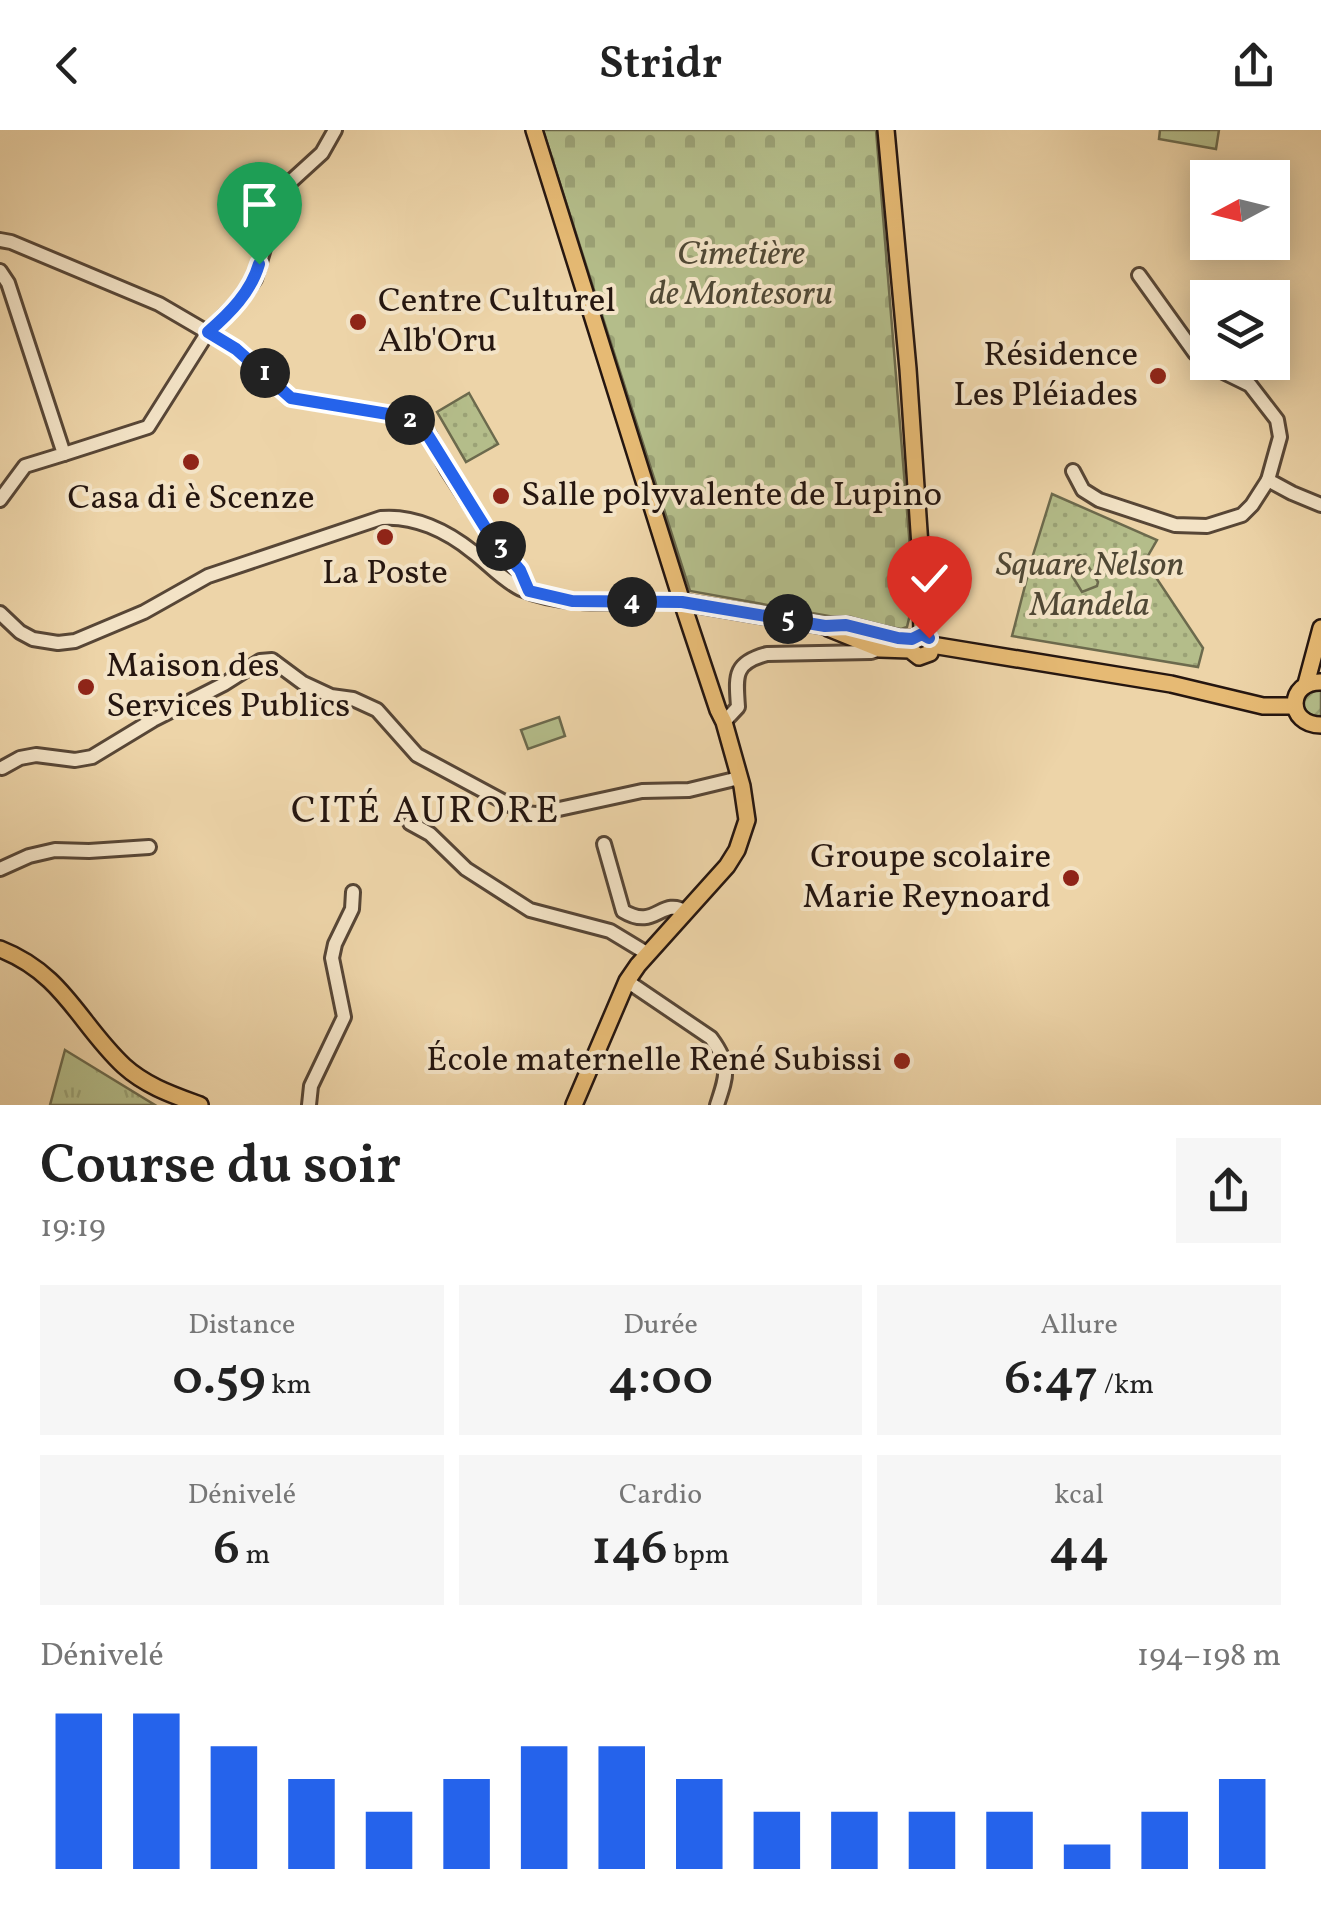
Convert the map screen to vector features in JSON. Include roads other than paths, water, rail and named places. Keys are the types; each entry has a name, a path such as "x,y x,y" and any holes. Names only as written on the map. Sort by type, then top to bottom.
{"main road":[{"path":"534,130 682,602 724,722 748,820 727,866 628,980 574,1105"},
{"path":"886,130 920,546 919,642"},
{"path":"682,602 825,626 846,625 879,641"},
{"path":"693,636 702,620 718,608"},
{"path":"825,626 861,642 919,642 1171,684 1264,706 1295,706"},
{"path":"1321,628 1317,680 1297,693 1295,706 1300,718 1321,724"},
{"path":"0,949 15,955 68,996 125,1066 161,1091 200,1105"}],"street":[{"path":"0,500 24,466 148,427 208,332 242,298 254,279 278,201 288,184 322,154 335,130"},
{"path":"0,240 159,304 236,349 291,398 406,417 424,429 488,532 520,570 529,591"},
{"path":"0,271 8,283 64,454"},
{"path":"1073,471 1083,490 1099,500 1175,524 1207,526 1242,515 1268,480 1280,437 1277,420 1250,385 1205,363 1195,353 1139,276"},
{"path":"1268,480 1321,506"},
{"path":"0,613 20,632 33,638 58,643 74,641 144,612 208,576 362,524 396,517 451,536 502,577 529,591 572,601 682,602"},
{"path":"724,722 738,708 736,681 740,666 752,658 768,654 871,652 879,641"},
{"path":"843,652 861,642"},
{"path":"0,751 1,768 36,755 76,760 92,757 260,661 272,660 331,696 353,699 377,710 416,755 525,813 536,814 642,791 689,790 739,778"},
{"path":"410,823 430,834 466,869 530,910 610,931 648,954"},
{"path":"604,844 623,912 644,919 669,907 677,906 686,912"},
{"path":"0,869 55,850 149,848"},
{"path":"309,1105 311,1086 344,1017 332,958 352,910 353,892"},
{"path":"628,980 711,1038 721,1051 726,1074 717,1105"}],"place":[{"name":"Centre Culturel Alb'Oru","path":"358,322"},
{"name":"Résidence Les Pléiades","path":"1158,376"},
{"name":"Casa di è Scenze","path":"191,462"},
{"name":"Salle polyvalente de Lupino","path":"501,496"},
{"name":"La Poste","path":"385,537"},
{"name":"Maison des Services Publics","path":"86,687"},
{"name":"Groupe scolaire Marie Reynoard","path":"1071,878"},
{"name":"École maternelle René Subissi","path":"902,1061"}],"district":[{"name":"CITÉ AURORE","path":"426,812"}],"park label":[{"name":"Cimetière de Montesoru","path":"741,275"},
{"name":"Square Nelson Mandela","path":"1090,586"}]}
